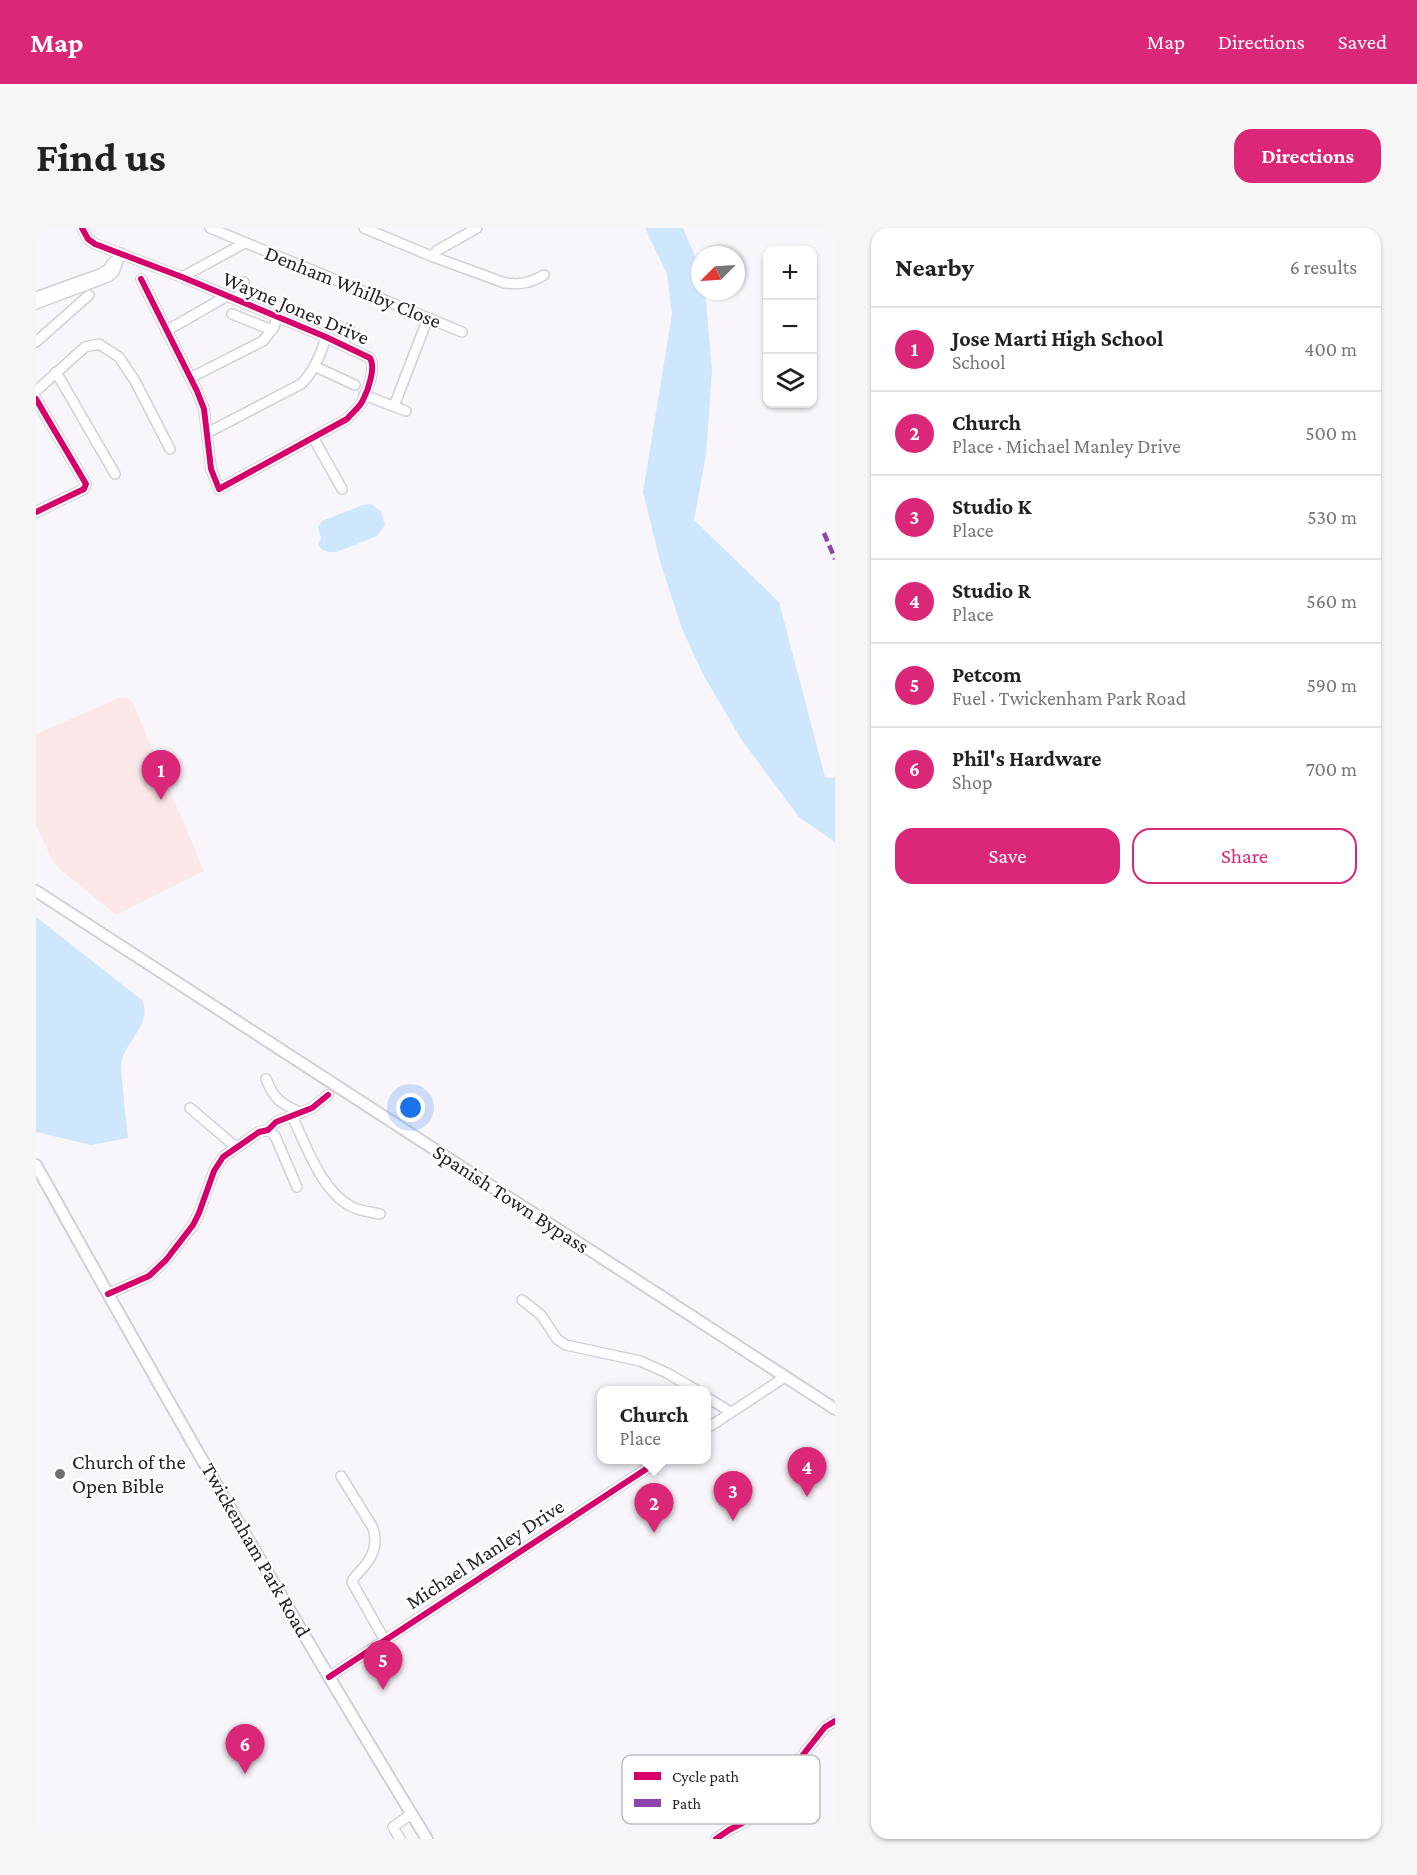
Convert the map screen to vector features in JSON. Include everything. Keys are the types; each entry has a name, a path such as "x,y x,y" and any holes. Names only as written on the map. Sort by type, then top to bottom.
{"main road":[{"name":"Spanish Town Bypass","path":"36,891 835,1409"},
{"name":"Twickenham Park Road","path":"36,1165 329,1677 427,1839"}],"street":[{"name":"Wayne Jones Drive","path":"82,228 93,243 277,316 343,344 372,360 372,373 362,402 347,419 219,489 211,469 207,432"},
{"name":"Denham Whilby Close","path":"210,228 462,332"},
{"path":"364,228 431,256 511,284 529,283 544,275"},
{"path":"431,256 477,228"},
{"path":"183,278 245,243"},
{"path":"36,297 105,271 111,266 119,252"},
{"path":"36,304 108,277 114,272 119,252"},
{"path":"141,279 204,409 207,432 301,384 314,366 326,337"},
{"path":"237,300 244,282"},
{"path":"36,342 89,295"},
{"path":"166,331 227,296"},
{"path":"232,314 272,330"},
{"path":"190,378 263,340 272,330 277,316"},
{"path":"394,406 428,318"},
{"path":"343,344 349,328"},
{"path":"36,391 85,347 99,344 119,357 135,381 170,448"},
{"path":"314,366 355,385"},
{"path":"56,372 115,474"},
{"path":"364,395 406,411"},
{"path":"36,399 86,484 84,489 37,508"},
{"path":"314,439 342,489"},
{"path":"266,1079 272,1095 297,1114 316,1169 339,1198 353,1208 380,1214"},
{"path":"268,1130 276,1122 312,1108 328,1095"},
{"path":"190,1108 236,1147"},
{"path":"108,1294 148,1276 166,1260 193,1225 214,1171 223,1157 262,1130 268,1130 275,1136 297,1186"},
{"path":"522,1300 541,1315 557,1339 566,1345 640,1361 668,1373 689,1386"},
{"path":"711,1426 785,1377"},
{"path":"711,1400 731,1412"},
{"name":"Michael Manley Drive","path":"329,1677 654,1464"},
{"path":"341,1476 373,1528 377,1541 372,1556 352,1582 384,1639"},
{"path":"803,1755 825,1727 835,1721"},
{"path":"400,1839 393,1827 411,1814"},
{"path":"716,1839 740,1824"}],"shaded area":[{"path":"119,698 126,698 133,703 204,871 116,915 54,864 36,825 36,734"}],"water":[{"path":"645,228 683,228 691,247 691,300 706,300 712,371 706,455 694,520 779,602 825,777 835,778 835,842 799,817 741,739 704,676 682,629 660,561 643,492 672,314 667,274"},
{"path":"371,504 381,511 385,525 377,536 337,552 322,550 318,544 321,538 318,527 322,521"},
{"path":"36,917 142,1000 144,1016 142,1023 125,1051 121,1064 128,1138 91,1145 36,1132"}],"marked path":[{"path":"824,533 835,559"}],"cycle path":[{"path":"82,228 88,239 95,244 182,277 326,337 370,358 372,373 362,403 347,419 219,489 211,469 204,409 141,279"},
{"path":"36,399 86,484 84,489 36,512"},
{"path":"108,1294 149,1276 166,1260 193,1225 214,1171 223,1157 259,1132 268,1130 276,1122 312,1108 328,1095"},
{"path":"329,1677 654,1464"},
{"path":"803,1755 825,1727 835,1721"},
{"path":"716,1839 740,1824"}],"place":[{"name":"Jose Marti High School","path":"161,800"},
{"name":"Church of the Open Bible","path":"60,1474"},
{"name":"Studio R","path":"807,1497"},
{"name":"Studio K","path":"733,1521"},
{"name":"Church","path":"654,1533"},
{"name":"Petcom","path":"383,1690"},
{"name":"Phil's Hardware","path":"245,1774"}]}
